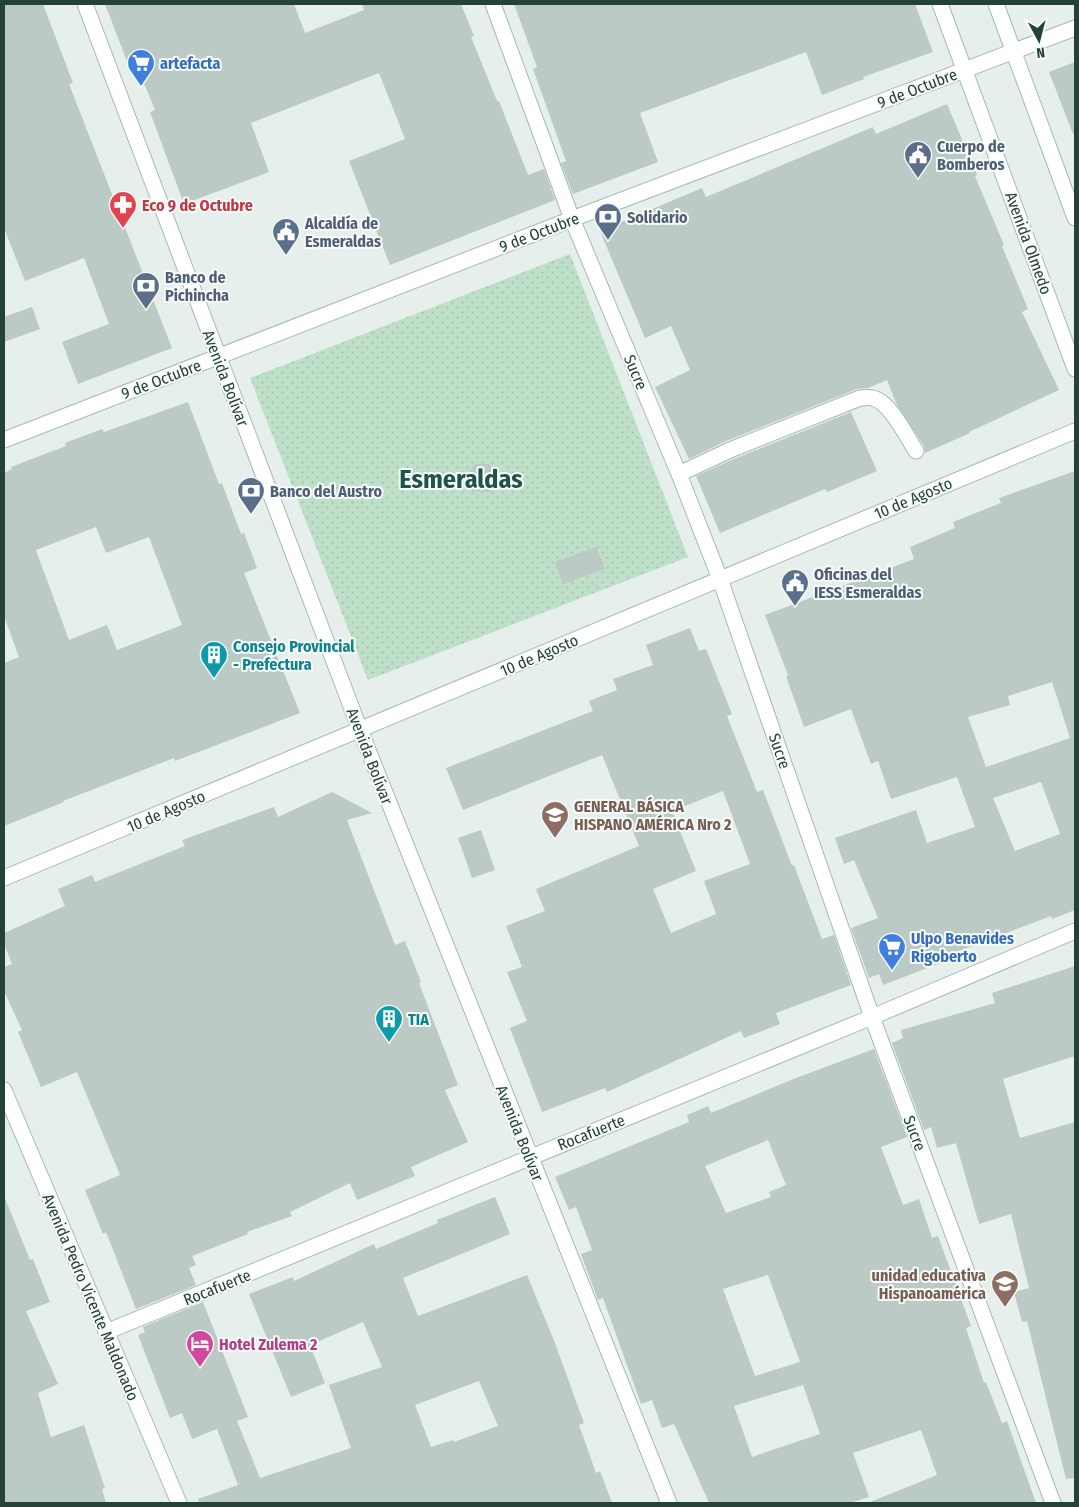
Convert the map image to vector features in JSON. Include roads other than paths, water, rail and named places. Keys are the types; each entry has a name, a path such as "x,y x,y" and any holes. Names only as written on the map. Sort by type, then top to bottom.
{"street":[{"name":"Avenida Bolívar","path":"85,4 360,730 669,1503"},
{"name":"Sucre","path":"493,4 572,219 679,474 720,579 872,1017 1053,1503"},
{"name":"Avenida Olmedo","path":"940,4 1075,369"},
{"path":"996,4 1075,218"},
{"name":"9 de Octubre","path":"4,440 572,219 1075,28"},
{"path":"679,474 730,450 860,398 873,398 889,409 916,452"},
{"name":"10 de Agosto","path":"4,878 1075,431"},
{"name":"Rocafuerte","path":"106,1332 872,1017 1075,931"},
{"name":"Avenida Pedro Vicente Maldonado","path":"4,1090 179,1503"}],"place":[{"name":"artefacta","path":"141,87"},
{"name":"Cuerpo de Bomberos","path":"918,179"},
{"name":"Eco 9 de Octubre","path":"123,229"},
{"name":"Solidario","path":"608,241"},
{"name":"Alcaldía de Esmeraldas","path":"286,256"},
{"name":"Banco de Pichincha","path":"146,310"},
{"name":"Banco del Austro","path":"251,515"},
{"name":"Oficinas del IESS Esmeraldas","path":"795,607"},
{"name":"Consejo Provincial - Prefectura","path":"214,679"},
{"name":"GENERAL BÁSICA HISPANO AMÉRICA Nro 2","path":"555,839"},
{"name":"Ulpo Benavides Rigoberto","path":"892,971"},
{"name":"TIA","path":"389,1043"},
{"name":"unidad educativa Hispanoamérica","path":"1005,1308"},
{"name":"Hotel Zulema 2","path":"200,1368"}],"district":[{"name":"Esmeraldas","path":"461,479"}]}
